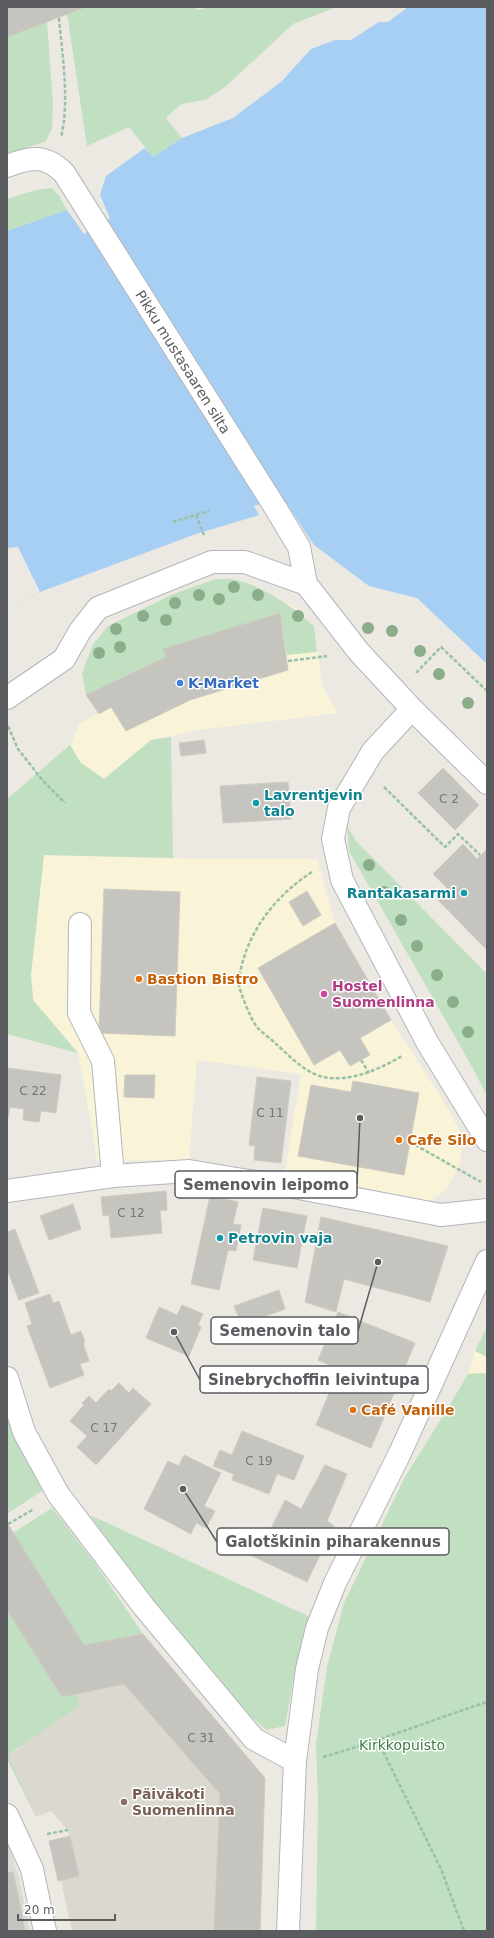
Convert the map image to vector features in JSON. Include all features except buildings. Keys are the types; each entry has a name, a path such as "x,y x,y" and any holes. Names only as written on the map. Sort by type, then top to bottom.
{"lane":[{"path":"7,166 24,160 43,159 55,164"},
{"name":"Pikku mustasaaren silta","path":"55,164 64,173 275,507 299,548 306,584"},
{"path":"7,698 64,659 80,631 98,608 212,562 245,562 306,584 360,652 397,694 487,783"},
{"path":"412,709 373,751 339,808 333,839 342,880 427,1042 487,1140"},
{"path":"80,924 78,1013 103,1061 113,1176"},
{"path":"7,1191 113,1176 189,1171 283,1185 441,1216 487,1210"},
{"path":"288,1931 295,1761 307,1669 317,1628 335,1583 400,1453 487,1261"},
{"path":"7,1378 24,1432 58,1494 144,1607 254,1739 295,1761"},
{"path":"7,1814 32,1869 45,1931"}],"path":[{"path":"55,164 64,126 65,105 59,18"},
{"path":"174,522 209,511"},
{"path":"196,515 205,536"},
{"path":"397,694 441,647 487,691"},
{"path":"288,661 360,652"},
{"path":"7,724 18,749 43,781 65,803"},
{"path":"364,767 445,847 458,834 480,855"},
{"path":"338,859 311,873 284,892 258,928 245,955 238,981 256,1027 292,1059 312,1073 330,1078 354,1077 369,1073 393,1062 427,1042"},
{"path":"361,1060 369,1073"},
{"path":"410,1142 487,1185"},
{"path":"295,1761 314,1760 378,1741 442,1716 487,1702"},
{"path":"378,1741 441,1869 464,1931"}],"shaded area":[{"path":"215,579 236,580 261,589 294,607 314,626 322,686 338,713 200,730 151,740 104,779 81,763 70,745 80,723 98,714 86,695 82,673 93,644 108,626 171,595"},
{"path":"44,855 201,859 317,859 335,923 391,1020 446,1105 462,1135 460,1165 446,1189 437,1197 428,1202 285,1170 301,1074 197,1060 189,1160 96,1161 94,1140 78,1053 33,1000 31,974"},
{"path":"475,1351 487,1355 487,1383 468,1374"},
{"name":"Päiväkoti Suomenlinna","path":"124,1684 220,1794 214,1931 72,1931 61,1880 79,1876 68,1830 51,1811 36,1817 7,1755 17,1750 77,1694"},
{"path":"7,1841 19,1877 30,1931 7,1931"}],"green space":[{"path":"86,7 194,7 197,10 210,7 336,7 293,24 224,88 205,100 181,104 166,118 182,138 153,157 129,127 87,146 67,14"},
{"path":"47,22 53,105 52,128 46,141 7,155 7,37"},
{"path":"52,188 60,197 67,210 7,231 7,199 36,190"},
{"path":"215,579 232,579 248,583 278,598 288,605 314,626 317,652 287,655 280,613 164,649 166,657 86,695 82,673 93,644 108,626 171,595"},
{"path":"171,737 173,858 44,855 31,974 33,1000 78,1053 7,1034 7,799 70,745 81,763 104,779 151,740"},
{"path":"347,821 349,830 357,842 487,974 487,1096 470,1063 349,851"},
{"path":"487,1327 487,1357 475,1351"},
{"name":"Kirkkopuisto","path":"484,1373 487,1375 487,1931 316,1931 318,1799 316,1744 327,1667 344,1603 405,1477 468,1374"},
{"path":"7,1411 11,1424 42,1491 7,1514"},
{"path":"52,1508 94,1562 143,1634 84,1645 13,1533"},
{"path":"90,1515 310,1617 295,1670 285,1726 266,1730 248,1714 165,1621"},
{"path":"7,1610 62,1697 77,1694 79,1706 8,1755 36,1817 7,1759"}],"water":[{"path":"408,7 487,7 487,664 417,598 369,586 314,545 283,498 254,506 259,515 196,534 40,592 7,611 7,231 67,210 84,234 110,218 100,195 106,176 145,148 153,157 182,138 233,118 281,82 311,49 335,40 351,40 379,22 388,22"}],"pier":[{"path":"18,547 40,592 7,611 7,548"}],"place":[{"name":"K-Market","path":"180,683"},
{"name":"Lavrentjevin talo","path":"256,803"},
{"name":"Rantakasarmi","path":"464,893"},
{"name":"Bastion Bistro","path":"139,979"},
{"name":"Hostel Suomenlinna","path":"324,994"},
{"name":"Semenovin leipomo","path":"360,1118"},
{"name":"Cafe Silo","path":"399,1140"},
{"name":"Petrovin vaja","path":"220,1238"},
{"name":"Semenovin talo","path":"378,1262"},
{"name":"Sinebrychoffin leivintupa","path":"174,1332"},
{"name":"Café Vanille","path":"353,1410"},
{"name":"Galotškinin piharakennus","path":"183,1489"},
{"name":"Päiväkoti Suomenlinna","path":"124,1802"}]}
